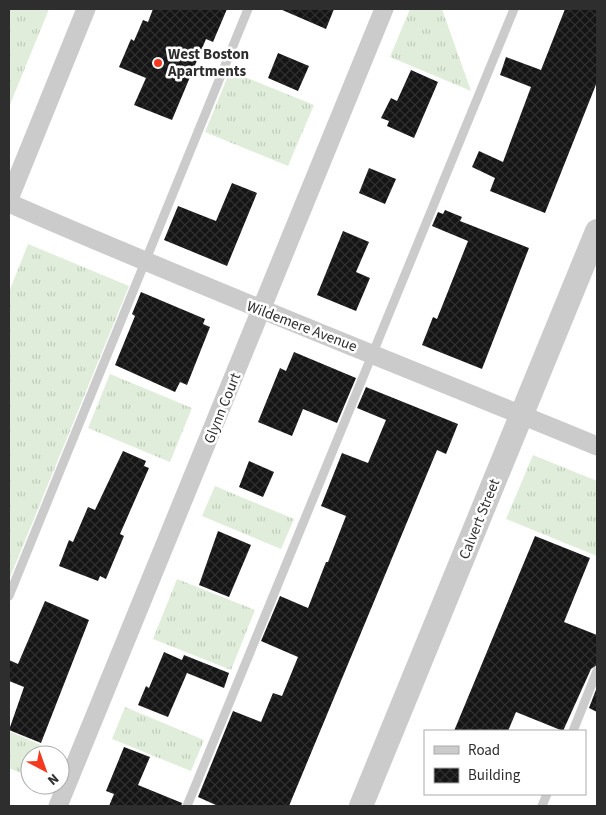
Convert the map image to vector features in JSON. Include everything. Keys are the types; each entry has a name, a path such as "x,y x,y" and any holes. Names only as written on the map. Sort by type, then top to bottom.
{"street":[{"path":"9,199 86,9"},
{"name":"Glynn Court","path":"58,806 384,9"},
{"name":"Wildemere Avenue","path":"9,203 261,311 597,446"},
{"name":"Calvert Street","path":"361,806 597,231"}],"lane":[{"path":"9,596 248,9"},
{"path":"188,806 514,9"},
{"path":"572,730 597,671"}],"green space":[{"path":"9,9 49,9 9,107"},
{"path":"410,9 442,9 471,91 390,57"},
{"path":"230,71 314,105 288,166 205,132"},
{"path":"28,244 129,286 9,580 9,292"},
{"path":"110,374 192,408 170,462 88,428"},
{"path":"533,455 597,481 597,556 506,519"},
{"path":"215,486 294,519 281,549 202,516"},
{"path":"177,579 255,610 231,670 153,639"},
{"path":"125,707 204,740 191,771 112,739"},
{"path":"9,731 41,745 20,745 20,773 9,768"}],"building":[{"name":"West Boston Apartments","path":"153,9 227,9 213,42 206,39 172,120 134,105 146,78 119,67 131,39 134,41 143,20 148,22"},
{"path":"280,9 334,9 326,29"},
{"path":"565,9 597,9 597,82 545,213 490,191 495,178 472,167 479,151 503,162 531,87 500,75 506,57 541,70"},
{"path":"278,53 309,66 298,91 268,78"},
{"path":"411,70 438,82 414,138 387,126 389,121 381,118 391,98 397,101"},
{"path":"369,168 396,179 385,204 359,193"},
{"path":"232,183 257,193 227,266 164,240 178,206 216,221"},
{"path":"445,210 462,217 460,221 529,248 482,369 422,345 433,317 437,319 468,241 432,226 438,212 443,214"},
{"path":"343,231 369,242 356,272 370,278 356,311 317,295"},
{"path":"141,292 205,319 203,324 210,327 187,385 180,382 175,392 115,365 135,316 132,314"},
{"path":"294,352 356,378 337,423 303,409 292,436 258,422 280,368 286,371"},
{"path":"366,387 458,424 446,454 437,450 289,806 218,806 198,797 233,711 261,722 273,693 282,696 298,657 261,641 280,596 308,608 326,562 328,562 346,516 321,506 342,453 368,463 386,420 357,408"},
{"path":"123,451 146,461 144,466 149,468 120,534 124,536 106,579 100,576 98,581 59,566 69,540 73,542 88,507 95,510"},
{"path":"249,461 274,472 263,497 239,487"},
{"path":"218,531 251,545 229,597 199,585"},
{"path":"535,536 590,558 564,622 597,635 597,665 591,669 563,730 516,712 508,730 454,730"},
{"path":"45,601 89,620 41,743 9,730 24,687 9,681 9,660 18,664"},
{"path":"164,652 182,660 184,655 229,673 224,688 187,673 168,717 138,705 146,686 149,688"},
{"path":"597,687 597,712 589,708"},
{"path":"124,747 150,757 138,785 182,803 181,806 109,806 114,794 106,791"}],"place":[{"name":"West Boston Apartments","path":"158,63"}]}
